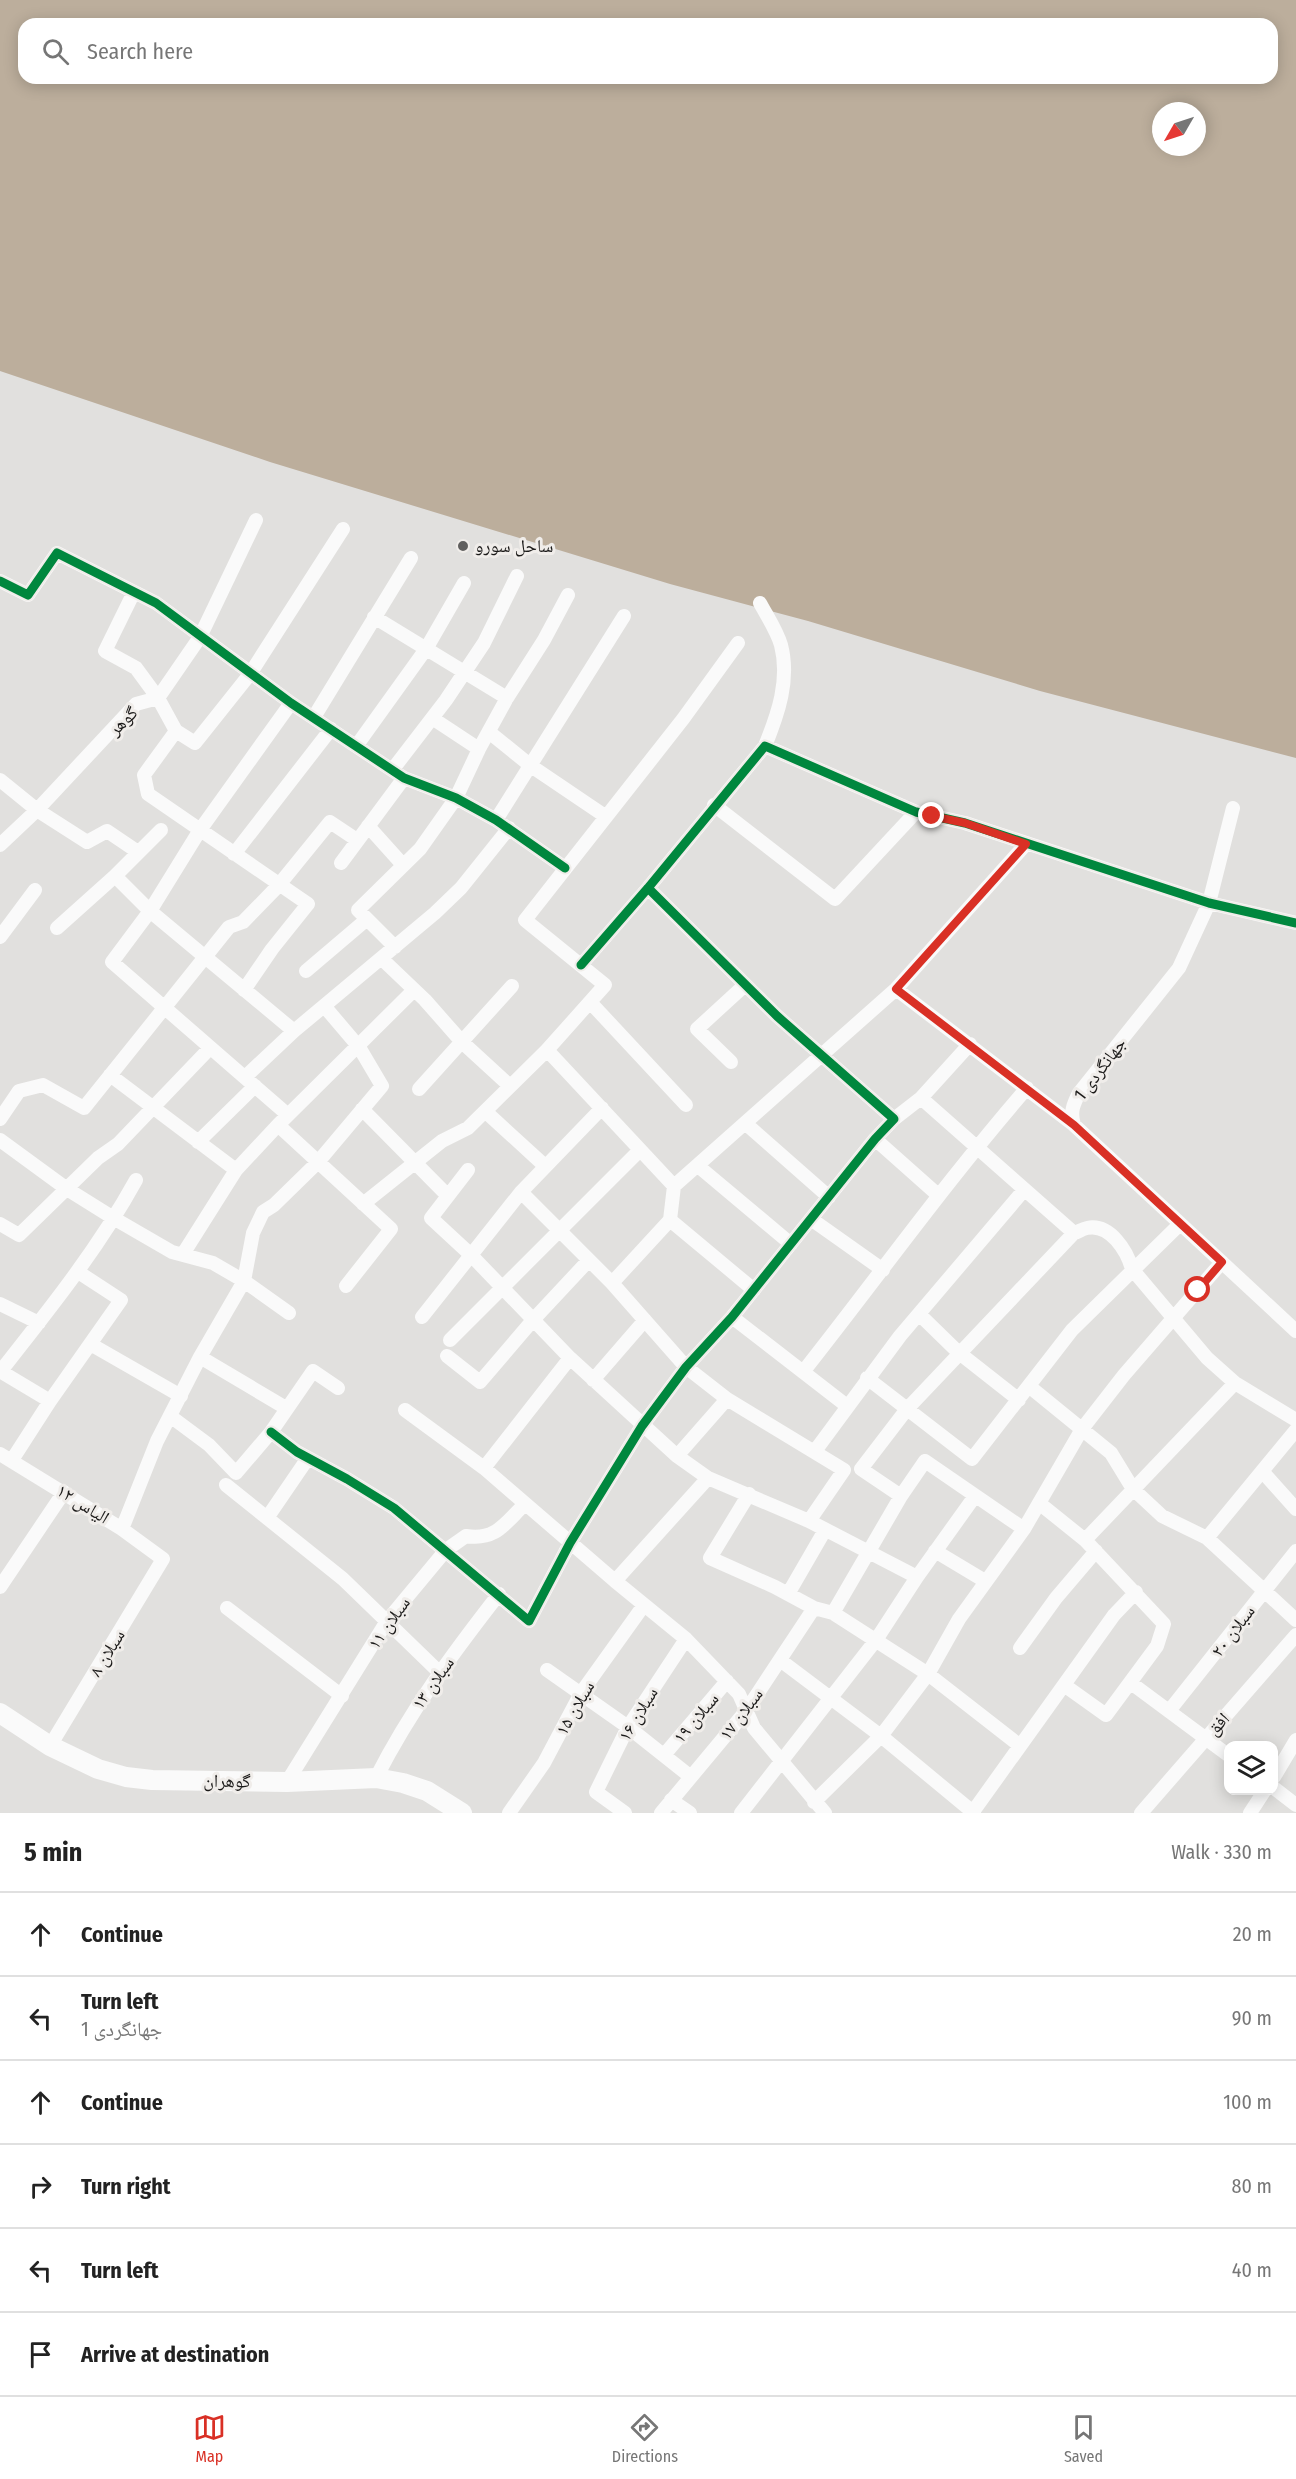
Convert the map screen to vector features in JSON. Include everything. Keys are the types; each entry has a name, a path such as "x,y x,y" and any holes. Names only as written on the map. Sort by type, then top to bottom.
{"street":[{"name":"گوهر","path":"0,845 38,810 136,704 158,698 200,637 256,520"},
{"path":"134,592 105,651 136,668 158,698 176,731 195,743 250,674 343,529"},
{"path":"0,582 28,596 57,553 156,603 291,703 399,774 456,798 496,820 566,868"},
{"path":"314,717 411,558"},
{"path":"341,863 368,826 432,718 484,643 517,576"},
{"path":"357,746 426,649 464,583"},
{"path":"395,947 358,910 420,849 456,798 507,698 544,640 568,595"},
{"path":"581,965 765,746 777,717 785,683 781,645 760,603"},
{"path":"496,820 624,616"},
{"path":"374,617 507,698"},
{"path":"363,1203 413,1162 456,1133 468,1128 486,1112 548,1050 604,985 525,920 683,719 738,643"},
{"path":"288,1115 112,962 150,911 200,830 291,703"},
{"path":"432,718 479,749"},
{"path":"234,854 331,729"},
{"path":"176,731 144,775 148,794 278,886 308,904 244,990"},
{"path":"489,732 531,766 605,816"},
{"path":"765,746 916,812 965,823 1209,903 1296,923"},
{"path":"0,780 38,810 87,842 107,831 138,852"},
{"path":"714,805 835,899 916,812"},
{"name":"جهانگردی 1","path":"1233,808 1209,903 1179,968 1079,1093 1071,1109 1074,1125 1296,1331"},
{"path":"0,1119 19,1091 43,1084 84,1108 229,927 243,922 278,886 330,822 357,840"},
{"path":"368,826 403,865"},
{"path":"198,1142 294,1031 325,1007 461,888 509,828"},
{"path":"57,928 115,876 161,830"},
{"path":"612,1283 670,1220 674,1186 896,989 1026,844"},
{"path":"115,876 150,911 294,1031"},
{"path":"648,888 745,985 821,1056 894,1119"},
{"path":"0,937 35,890"},
{"path":"306,971 366,920"},
{"path":"381,959 414,990 462,1042 510,1086"},
{"path":"730,1062 697,1029 745,985"},
{"path":"419,1089 512,986"},
{"path":"896,989 1074,1125"},
{"path":"183,1254 236,1170 414,990"},
{"path":"591,1002 686,1105"},
{"path":"122,1529 157,1441 200,1357 244,1281 254,1233 263,1212 274,1206 318,1162 382,1086 359,1047 325,1007"},
{"path":"271,1432 297,1452 394,1508 529,1621 570,1544 642,1426 686,1367 732,1317 875,1139 894,1119 921,1098 970,1044"},
{"path":"0,1224 19,1235 98,1158 118,1144 210,1048"},
{"path":"548,1050 674,1186"},
{"path":"110,1075 236,1170"},
{"path":"803,1372 975,1148 1027,1088"},
{"path":"921,1098 1074,1233"},
{"path":"422,1317 521,1192 602,1108"},
{"path":"362,1109 448,1196"},
{"path":"486,1112 545,1166"},
{"path":"745,1123 829,1197"},
{"path":"278,1125 391,1229 346,1286"},
{"path":"875,1139 938,1195"},
{"path":"0,1140 67,1189 115,1219 172,1252 213,1263 244,1281 289,1313"},
{"path":"450,1340 640,1150"},
{"path":"698,1166 791,1244"},
{"path":"468,1170 431,1218 471,1255 570,1358 642,1426 677,1456 708,1478 808,1521 917,1577"},
{"path":"50,1401 0,1371 78,1272 115,1219 136,1180"},
{"path":"815,1451 867,1378 1024,1190"},
{"path":"521,1192 612,1283 686,1367 728,1399 844,1470 808,1521"},
{"path":"811,1219 883,1270"},
{"path":"670,1220 754,1290"},
{"path":"867,1378 972,1459 1072,1330 1180,1224"},
{"path":"901,1496 861,1469 906,1408 958,1352 1074,1233 1088,1227 1101,1230 1116,1239 1127,1254 1132,1269 1174,1317 1190,1340 1235,1383 1296,1420"},
{"path":"447,1356 480,1382 589,1260"},
{"path":"814,1802 880,1736 928,1674 985,1581 1024,1529 1082,1430 1124,1375 1222,1262"},
{"path":"6,1457 92,1345 121,1300 78,1272"},
{"path":"0,1304 39,1323"},
{"path":"919,1314 958,1352 1019,1400"},
{"path":"732,1317 847,1406"},
{"path":"593,1380 645,1320"},
{"path":"92,1345 181,1396"},
{"path":"200,1357 286,1408"},
{"path":"484,1468 570,1358"},
{"path":"170,1416 209,1445 236,1473 271,1432 313,1371 338,1388"},
{"path":"1084,1540 1235,1383"},
{"path":"1030,1387 1111,1453 1134,1489 1162,1516 1207,1538 1296,1620"},
{"path":"677,1456 728,1399"},
{"path":"405,1410 484,1468 570,1544 686,1639 739,1694 754,1728 825,1813"},
{"path":"1207,1538 1296,1430"},
{"name":"الیاس ۱۲","path":"6,1457 122,1529 163,1559"},
{"path":"267,1518 308,1458"},
{"path":"833,1613 901,1496 925,1461 1024,1529"},
{"path":"1262,1471 1296,1509"},
{"path":"615,1581 708,1478"},
{"path":"226,1485 344,1579 439,1672"},
{"path":"0,1587 64,1492"},
{"path":"749,1494 710,1558 814,1608 833,1613 928,1674 1019,1745"},
{"path":"741,1813 876,1640 917,1577 975,1496"},
{"path":"1039,1503 1096,1551 1164,1624 1157,1646 1106,1715 1064,1685"},
{"name":"سبلان ۱۱","path":"287,1782 387,1621 446,1550 466,1536 480,1538 490,1536 525,1504"},
{"path":"788,1594 825,1530"},
{"path":"935,1551 985,1581"},
{"path":"1020,1648 1056,1598 1096,1551"},
{"name":"سبلان ۲۰","path":"1169,1712 1296,1551"},
{"name":"سبلان ۸","path":"50,1746 163,1559"},
{"path":"780,1660 880,1736 973,1813 1019,1745 1114,1615 1136,1592"},
{"name":"سبلان ۱۳","path":"376,1778 398,1735 439,1672 499,1594"},
{"name":"سبلان ۱۵","path":"509,1813 544,1763 581,1693 644,1605"},
{"path":"227,1608 342,1696"},
{"name":"سبلان ۱۷","path":"661,1813 746,1711 814,1608"},
{"name":"افق","path":"1141,1813 1296,1635"},
{"name":"سبلان ۱۶","path":"625,1813 596,1792 628,1727 686,1639"},
{"path":"547,1670 628,1727 691,1777"},
{"name":"سبلان ۱۹","path":"664,1755 727,1681"},
{"path":"1131,1683 1224,1752"},
{"name":"گوهران","path":"0,1713 50,1746 98,1769 126,1777 152,1780 287,1782 376,1778 428,1791 462,1813"},
{"path":"1278,1771 1294,1745"},
{"path":"1278,1791 1296,1805"},
{"path":"1250,1813 1262,1795"},
{"path":"671,1800 690,1813"}],"shaded area":[{"path":"0,0 1296,0 1296,758 1040,691 808,621 670,584 270,462 0,371"}],"cycle path":[{"path":"0,581 28,595 57,553 156,603 291,703 404,778 456,798 496,820 565,868"},
{"path":"581,965 765,746 916,812 965,823 1209,903 1296,923"},
{"path":"271,1432 297,1452 394,1508 529,1621 570,1543 642,1426 686,1367 732,1317 875,1139 894,1119 777,1016 648,888"}],"place":[{"name":"ساحل سورو","path":"463,546"}],"route":[{"path":"932,816 965,823 1026,844 896,989 1074,1125 1222,1262 1198,1290"}]}
